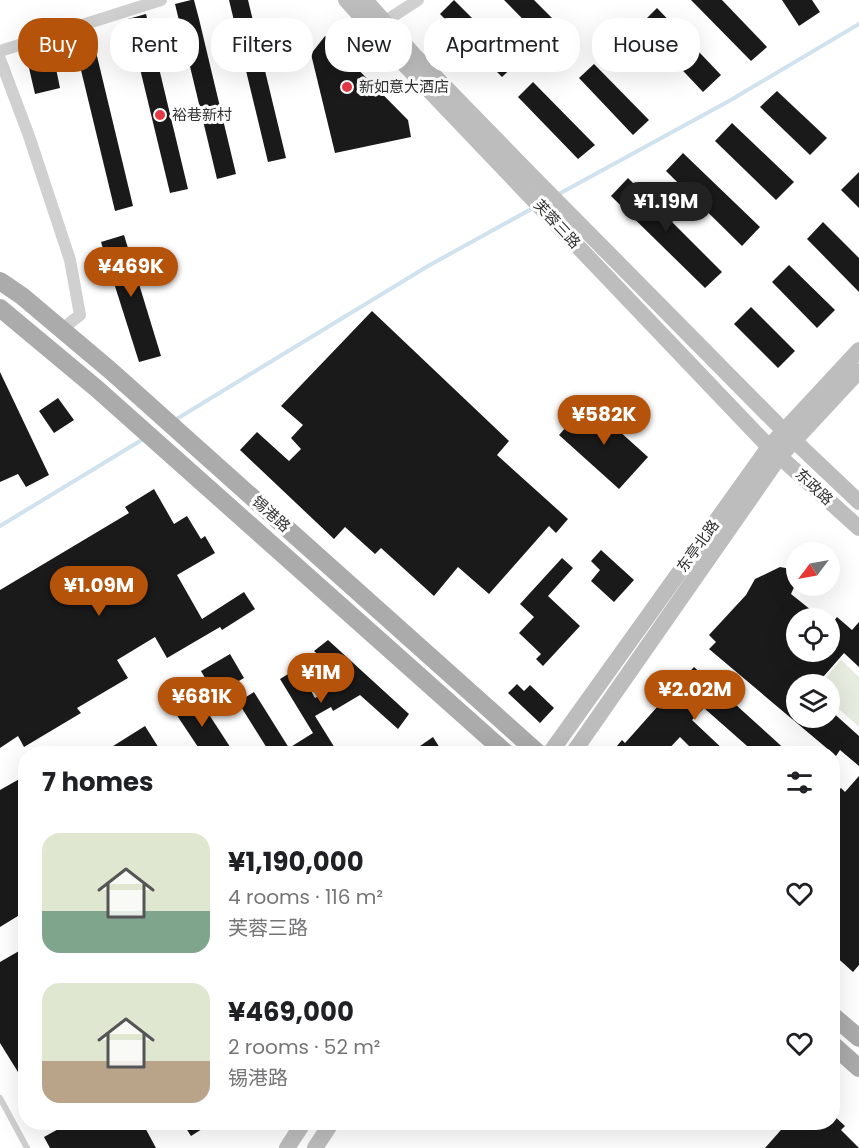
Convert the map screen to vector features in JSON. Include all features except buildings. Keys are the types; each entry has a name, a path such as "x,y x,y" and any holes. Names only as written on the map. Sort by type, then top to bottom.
{"main road":[{"name":"芙蓉三路","path":"346,0 404,64 525,179 576,219 790,435"},
{"name":"芙蓉三路","path":"365,0 381,18"},
{"name":"芙蓉三路","path":"412,53 525,179 564,232 775,451"},
{"name":"锡港路","path":"0,281 62,329 530,746"},
{"name":"锡港路","path":"0,308 48,346 138,425 498,746"},
{"name":"东亭北路","path":"790,435 859,350"},
{"name":"东亭北路","path":"555,746 775,451 859,371"},
{"name":"东政路","path":"790,435 859,502"},
{"name":"东亭北路","path":"578,746 775,451"},
{"name":"东政路","path":"775,451 859,528"},
{"path":"840,1022 859,1038"},
{"path":"840,1051 859,1068"},
{"path":"287,1148 299,1130"},
{"path":"315,1148 327,1130"}],"street":[{"path":"0,51 161,0"},
{"path":"390,18 418,0"},
{"path":"0,59 29,136 70,260 81,315 62,329"}],"lane":[{"path":"0,1098 27,1148"}],"shaded area":[{"path":"840,661 859,677 859,727 840,710 840,674 829,674"}],"waterway":[{"path":"557,195 729,101 859,24"},
{"path":"175,420 428,266 535,207"},
{"path":"0,526 145,438"}],"place":[{"name":"新如意大酒店","path":"347,87"},
{"name":"裕巷新村","path":"160,115"}]}
